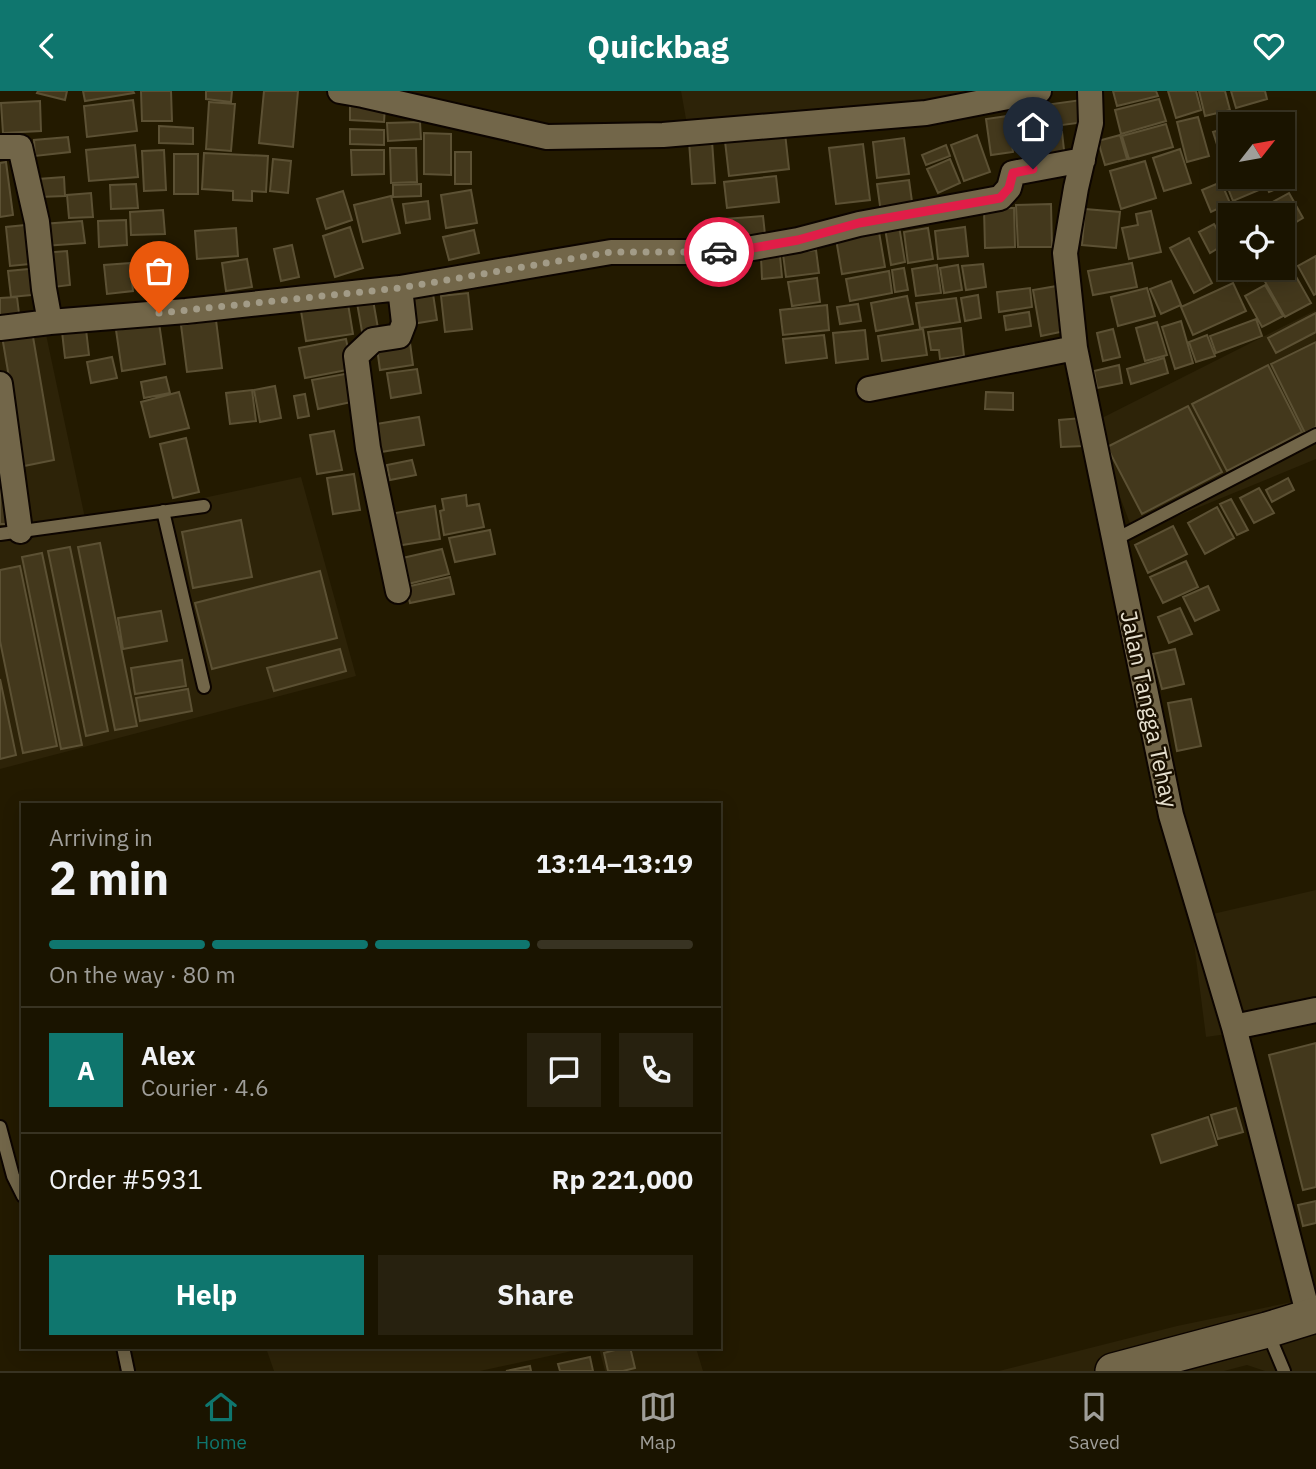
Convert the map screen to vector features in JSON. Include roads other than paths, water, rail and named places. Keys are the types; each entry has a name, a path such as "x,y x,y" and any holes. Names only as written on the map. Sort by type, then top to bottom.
{"street":[{"path":"340,91 547,137 663,135 901,116 1039,91"},
{"name":"Jalan Tangga Tehay","path":"1090,91 1091,123 1065,253 1075,348 1171,815 1234,1027 1312,1316"},
{"path":"0,147 20,147 37,222 50,322"},
{"path":"0,328 400,288 611,252 730,252 798,240 859,223 1000,198 1009,188 1013,173 1083,160"},
{"path":"398,591 368,449 356,356 373,340 399,336 404,323 400,288"},
{"path":"869,389 1075,348"},
{"path":"0,384 10,533"},
{"path":"1234,1027 1316,1010"},
{"path":"1113,1371 1312,1316"}],"lane":[{"path":"1114,540 1316,435"},
{"path":"10,533 204,506"},
{"path":"163,511 204,687"},
{"path":"0,1127 13,1176 21,1192"},
{"path":"1267,1330 1284,1371"},
{"path":"123,1349 128,1371"}]}
